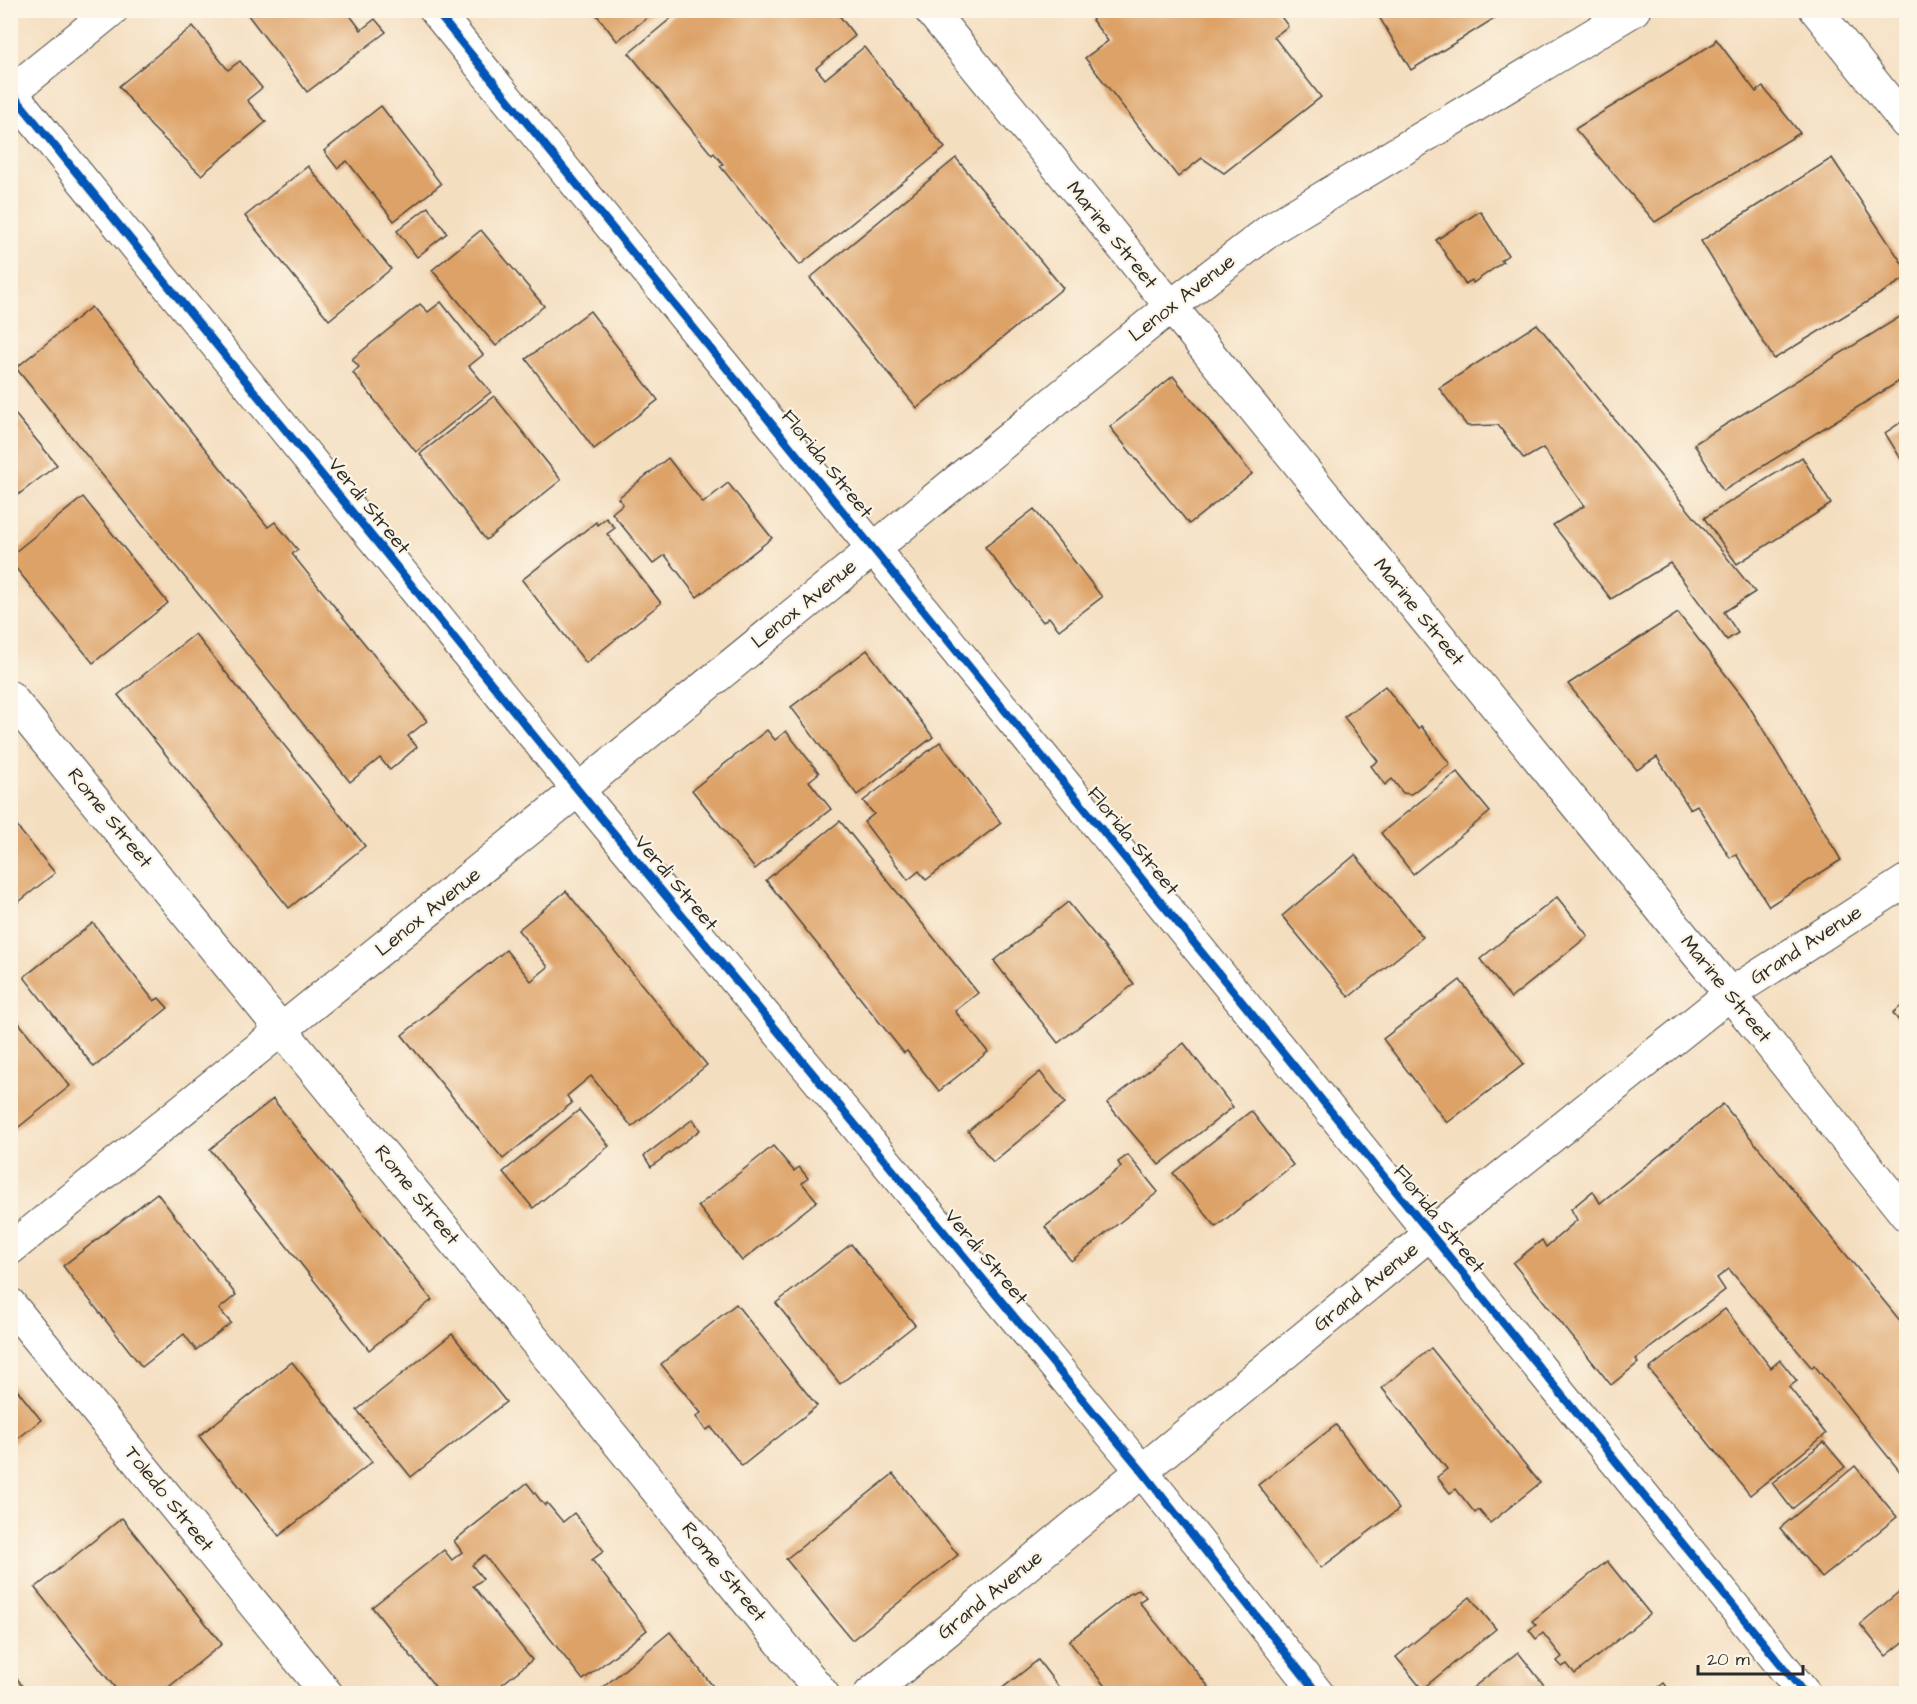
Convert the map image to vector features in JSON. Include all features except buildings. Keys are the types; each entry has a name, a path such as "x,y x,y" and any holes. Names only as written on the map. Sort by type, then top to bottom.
{"street":[{"path":"11,92 112,10"},
{"name":"Florida Street","path":"435,10 1805,1694"},
{"name":"Marine Street","path":"930,10 1730,994 1906,1215"},
{"name":"Lenox Avenue","path":"10,1249 1170,307 1274,227 1634,10"},
{"path":"1816,10 1906,123"},
{"name":"Verdi Street","path":"11,92 578,790 1142,1472 1318,1694"},
{"name":"Rome Street","path":"10,697 823,1694"},
{"name":"Grand Avenue","path":"870,1694 1430,1234 1730,994 1906,881"},
{"name":"Toledo Street","path":"10,1304 327,1694"}],"cycle path":[{"path":"435,10 1805,1694"},
{"path":"10,91 578,790 1142,1471 1318,1694"}]}
